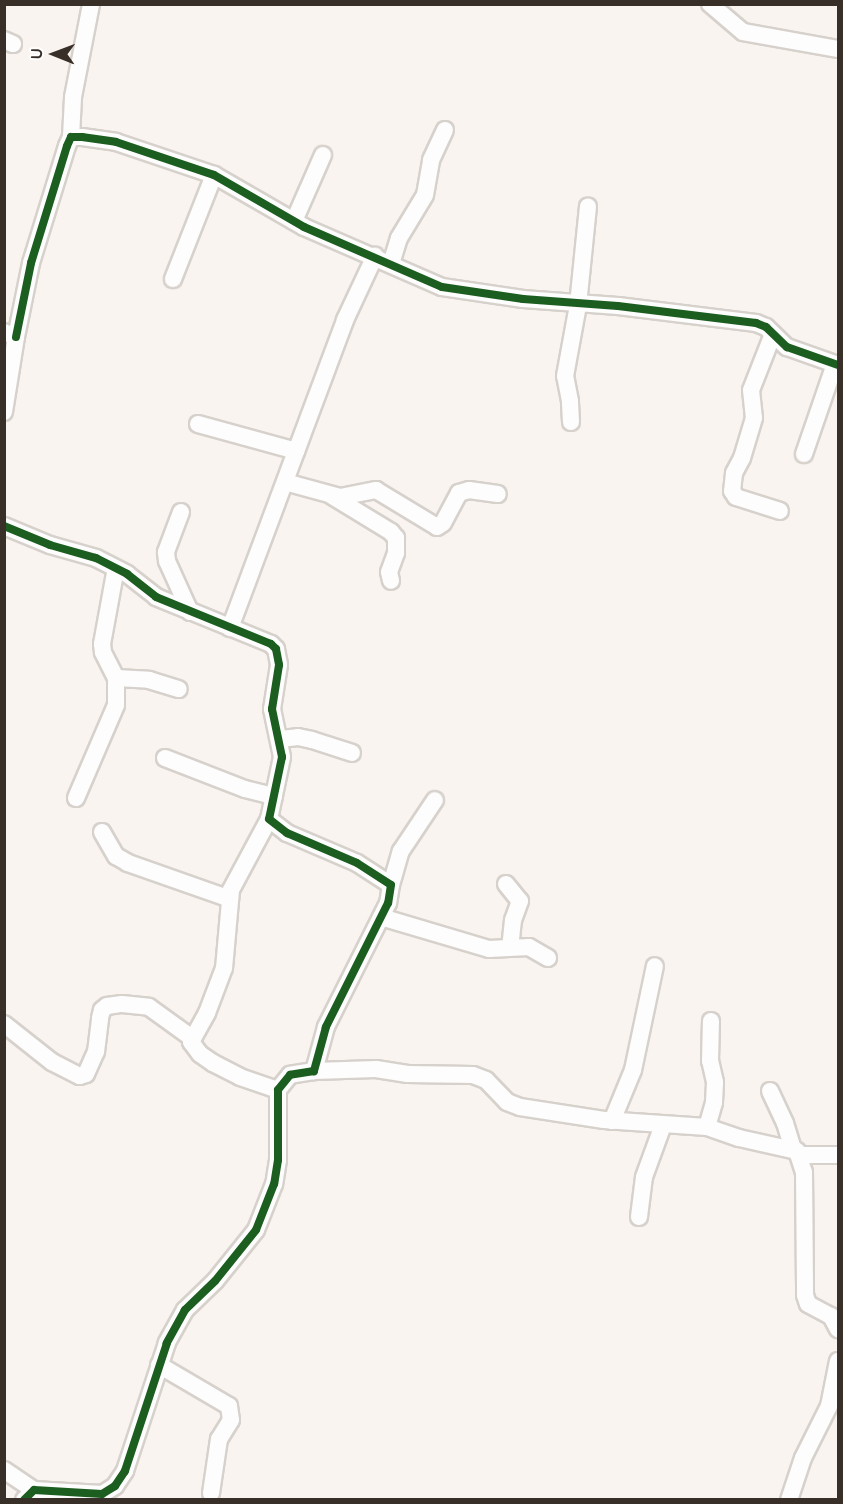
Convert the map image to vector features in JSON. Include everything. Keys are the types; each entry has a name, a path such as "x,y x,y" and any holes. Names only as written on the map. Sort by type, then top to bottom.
{"street":[{"path":"4,412 10,334 70,137 73,97 91,4"},
{"path":"710,4 743,32 838,49"},
{"path":"391,264 399,238 425,195 431,160 445,130"},
{"path":"70,137 116,142 214,175 294,221 442,287 578,305 618,306 756,323 766,327 787,347 837,364 804,454"},
{"path":"294,221 323,155"},
{"path":"173,279 214,175"},
{"path":"571,422 565,376 578,305 588,207"},
{"path":"230,628 345,320 375,256"},
{"path":"773,334 751,390 755,412 742,458 734,473 732,491 736,497 780,511"},
{"path":"198,424 296,450"},
{"path":"285,482 332,496 392,532 396,538 396,553 389,572 391,581"},
{"path":"332,496 376,490 437,527 443,524 459,493 469,490 498,494"},
{"path":"181,512 166,552 167,561 190,612"},
{"path":"4,526 50,545 96,558 117,568 156,597 266,641 276,649 279,665 272,709 282,757 274,796 269,819 236,879 230,899 224,968 207,1013 192,1038 193,1046 213,1063 240,1077 278,1090"},
{"path":"76,798 112,718 117,695 116,678 103,652 102,644 117,568"},
{"path":"116,678 149,680 179,689"},
{"path":"280,739 298,737 352,753"},
{"path":"165,758 245,789 274,796"},
{"path":"314,1071 326,1027 336,1002 388,903 401,851 435,800"},
{"path":"269,819 287,833 357,863 391,885"},
{"path":"102,832 110,848 122,859 230,899"},
{"path":"506,884 520,901 513,920 510,947"},
{"path":"381,917 489,949 529,947 548,958"},
{"path":"612,1121 633,1070 655,966"},
{"path":"4,1024 52,1062 80,1076 86,1074 96,1052 100,1018 102,1010 107,1006 122,1004 150,1007 192,1038"},
{"path":"707,1127 714,1102 715,1082 710,1061 711,1020"},
{"path":"4,1470 29,1495 102,1494 115,1486 125,1471 159,1365 185,1310 215,1281 256,1230 274,1184 278,1160 278,1090 290,1075 314,1071 376,1069 408,1074 473,1075 486,1080 507,1102 520,1107 612,1121 707,1127 771,1147 797,1152 838,1155"},
{"path":"770,1090 804,1172 805,1295 808,1304 831,1317 838,1329"},
{"path":"639,1217 644,1177 663,1125"},
{"path":"789,1500 803,1458 829,1406 838,1361"},
{"path":"159,1365 229,1406 231,1420 219,1439 212,1493"}],"cycle path":[{"path":"16,337 31,263 67,146 71,137 82,137 116,142 214,175 304,227 442,287 523,299 618,306 756,323 766,327 787,347 838,365"},
{"path":"4,526 50,545 96,558 127,574 156,597 271,644 276,649 279,665 272,709 282,757 269,819 287,833 357,863 391,885 388,903 326,1027 314,1071 290,1075 278,1090 278,1160 274,1184 256,1230 215,1281 185,1310 167,1343 125,1471 115,1486 102,1494 34,1490 24,1500"}]}
